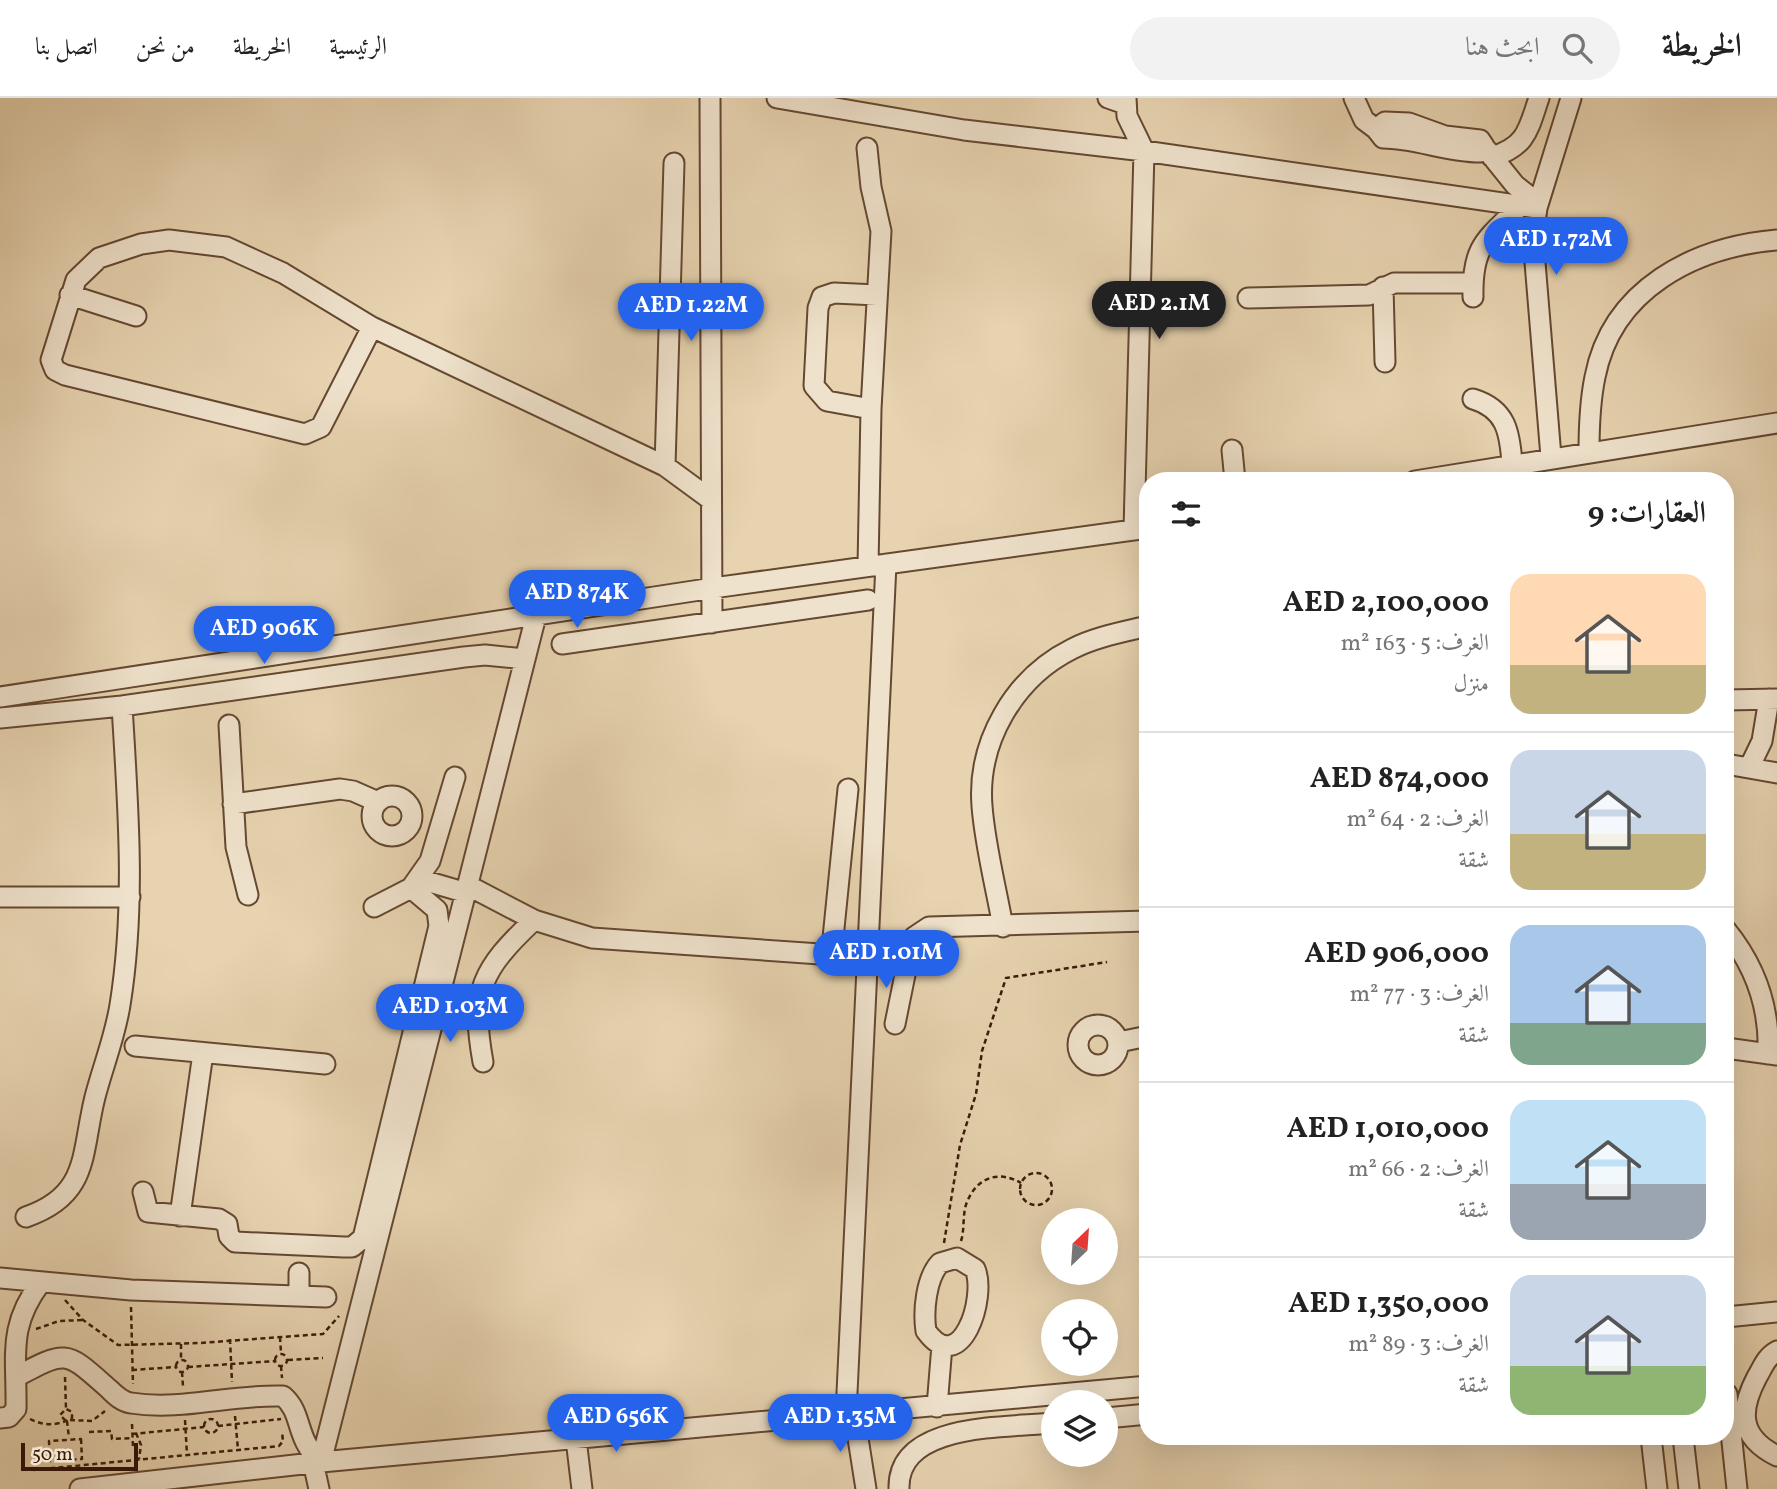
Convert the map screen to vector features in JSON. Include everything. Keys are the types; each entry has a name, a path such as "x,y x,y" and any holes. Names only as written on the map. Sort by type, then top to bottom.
{"street":[{"path":"710,98 709,499 712,623"},
{"path":"777,98 964,130 1144,151 1532,205"},
{"path":"1354,98 1364,120 1383,138 1403,138 1449,150 1480,152 1518,146 1529,128 1539,98"},
{"path":"1551,457 1533,253 1532,205 1571,98"},
{"path":"1120,100 1144,151 1141,472"},
{"path":"866,1489 850,1413 877,565 871,409 880,222 871,187 867,148"},
{"path":"1488,152 1532,205"},
{"path":"665,466 674,163"},
{"path":"1248,298 1369,295 1394,283 1473,290 1474,258 1479,249 1532,205"},
{"path":"372,327 321,427 305,434 65,375 55,370 51,360 76,280 99,258 141,244 169,240 226,247 252,258 372,327 665,466 709,499"},
{"path":"1589,452 1595,376 1602,352 1612,330 1642,290 1662,275 1698,257 1736,245 1777,240"},
{"path":"1382,287 1385,362"},
{"path":"871,409 827,401 816,393 813,380 818,308 822,297 834,293 877,295"},
{"path":"70,295 136,316"},
{"path":"1473,399 1486,403 1504,420 1510,435 1512,464"},
{"path":"1466,472 1777,423"},
{"path":"1232,450 1234,472"},
{"path":"0,697 713,588 1139,529"},
{"path":"562,644 868,600"},
{"path":"319,1489 317,1462 468,890 536,616"},
{"path":"1003,927 982,807 984,771 992,736 1011,701 1038,671 1072,649 1139,629"},
{"path":"0,719 122,706 464,657 485,655 526,659"},
{"path":"1734,700 1773,699 1762,741 1749,768"},
{"path":"26,1217 49,1209 68,1194 80,1173 96,1096 120,1004 131,864 122,706"},
{"path":"229,725 236,847 248,895"},
{"path":"1734,765 1777,773"},
{"path":"374,907 415,884 430,861 455,777"},
{"path":"233,804 340,789 366,795 377,802"},
{"path":"415,884 468,890 534,920 592,938 820,954 829,948 833,938 848,789"},
{"path":"390,796 404,800 412,811 412,818 401,835 380,833 375,828 372,814 377,802 390,796"},
{"path":"412,818 441,826"},
{"path":"143,1192 148,1212 219,1219 227,1224 231,1240 240,1243 352,1247 363,1238 439,926 437,910 415,884"},
{"path":"0,897 130,897"},
{"path":"483,1062 476,1017 480,992 489,969 503,949 534,920"},
{"path":"895,1024 911,946 921,931 929,927 1139,921"},
{"path":"1734,941 1746,958 1760,990 1769,1024 1772,1054 1734,1049"},
{"path":"1119,1042 1139,1038"},
{"path":"135,1046 325,1065"},
{"path":"180,1216 203,1053"},
{"path":"948,1261 975,1269 979,1289 967,1333 952,1345 942,1345 926,1331 924,1321 930,1278 948,1261"},
{"path":"299,1273 299,1296"},
{"path":"0,1278 131,1290 326,1297"},
{"path":"8,1413 16,1377 16,1344 22,1310 41,1282"},
{"path":"1734,1316 1777,1312"},
{"path":"937,1407 942,1345"},
{"path":"1777,1351 1765,1362 1745,1404 1744,1416 1754,1439 1777,1456"},
{"path":"16,1377 49,1359 64,1357 78,1361 125,1400 283,1396 296,1412 304,1443 317,1462"},
{"path":"80,1489 317,1462 1139,1387"},
{"path":"1734,1398 1745,1404"},
{"path":"1009,1400 1012,1427"},
{"path":"1118,1417 1139,1415"},
{"path":"899,1489 899,1478 906,1459 920,1444 939,1437 1041,1424"},
{"path":"576,1439 582,1489"},
{"path":"1652,1445 1657,1489"},
{"path":"1684,1445 1689,1489"},
{"path":"1732,1445 1737,1489"}],"path":[{"path":"948,1261 960,1145 976,1094 985,1037 1006,978 1107,962"},
{"path":"1042,1174 1051,1182 1051,1194 1043,1203 1031,1204 1022,1195 1021,1184 1029,1175 1042,1174"},
{"path":"948,1261 974,1189 994,1176 1003,1175 1021,1184"},
{"path":"65,1284 65,1303 83,1320 114,1343 130,1345 323,1334 340,1315 342,1306 336,1298 326,1297"},
{"path":"8,1413 45,1424 92,1420 125,1400 132,1370 131,1290"},
{"path":"16,1344 47,1324 83,1320"},
{"path":"275,1361 281,1353 280,1337"},
{"path":"176,1367 181,1359 181,1344"},
{"path":"281,1353 288,1360"},
{"path":"64,1357 66,1409 60,1415 68,1421"},
{"path":"132,1370 176,1367 182,1372 188,1367 275,1361 281,1366 288,1360 323,1358"},
{"path":"181,1359 188,1367"},
{"path":"33,1469 279,1446 284,1441 280,1406"},
{"path":"66,1409 72,1412 68,1421 69,1440"},
{"path":"89,1432 111,1431 112,1439 204,1427 210,1420 218,1426 282,1419"},
{"path":"132,1424 133,1447"},
{"path":"204,1427 212,1433 218,1426"},
{"path":"134,1435 141,1445 139,1460"},
{"path":"81,1439 82,1459 50,1461 49,1441 69,1440 81,1439"}]}
